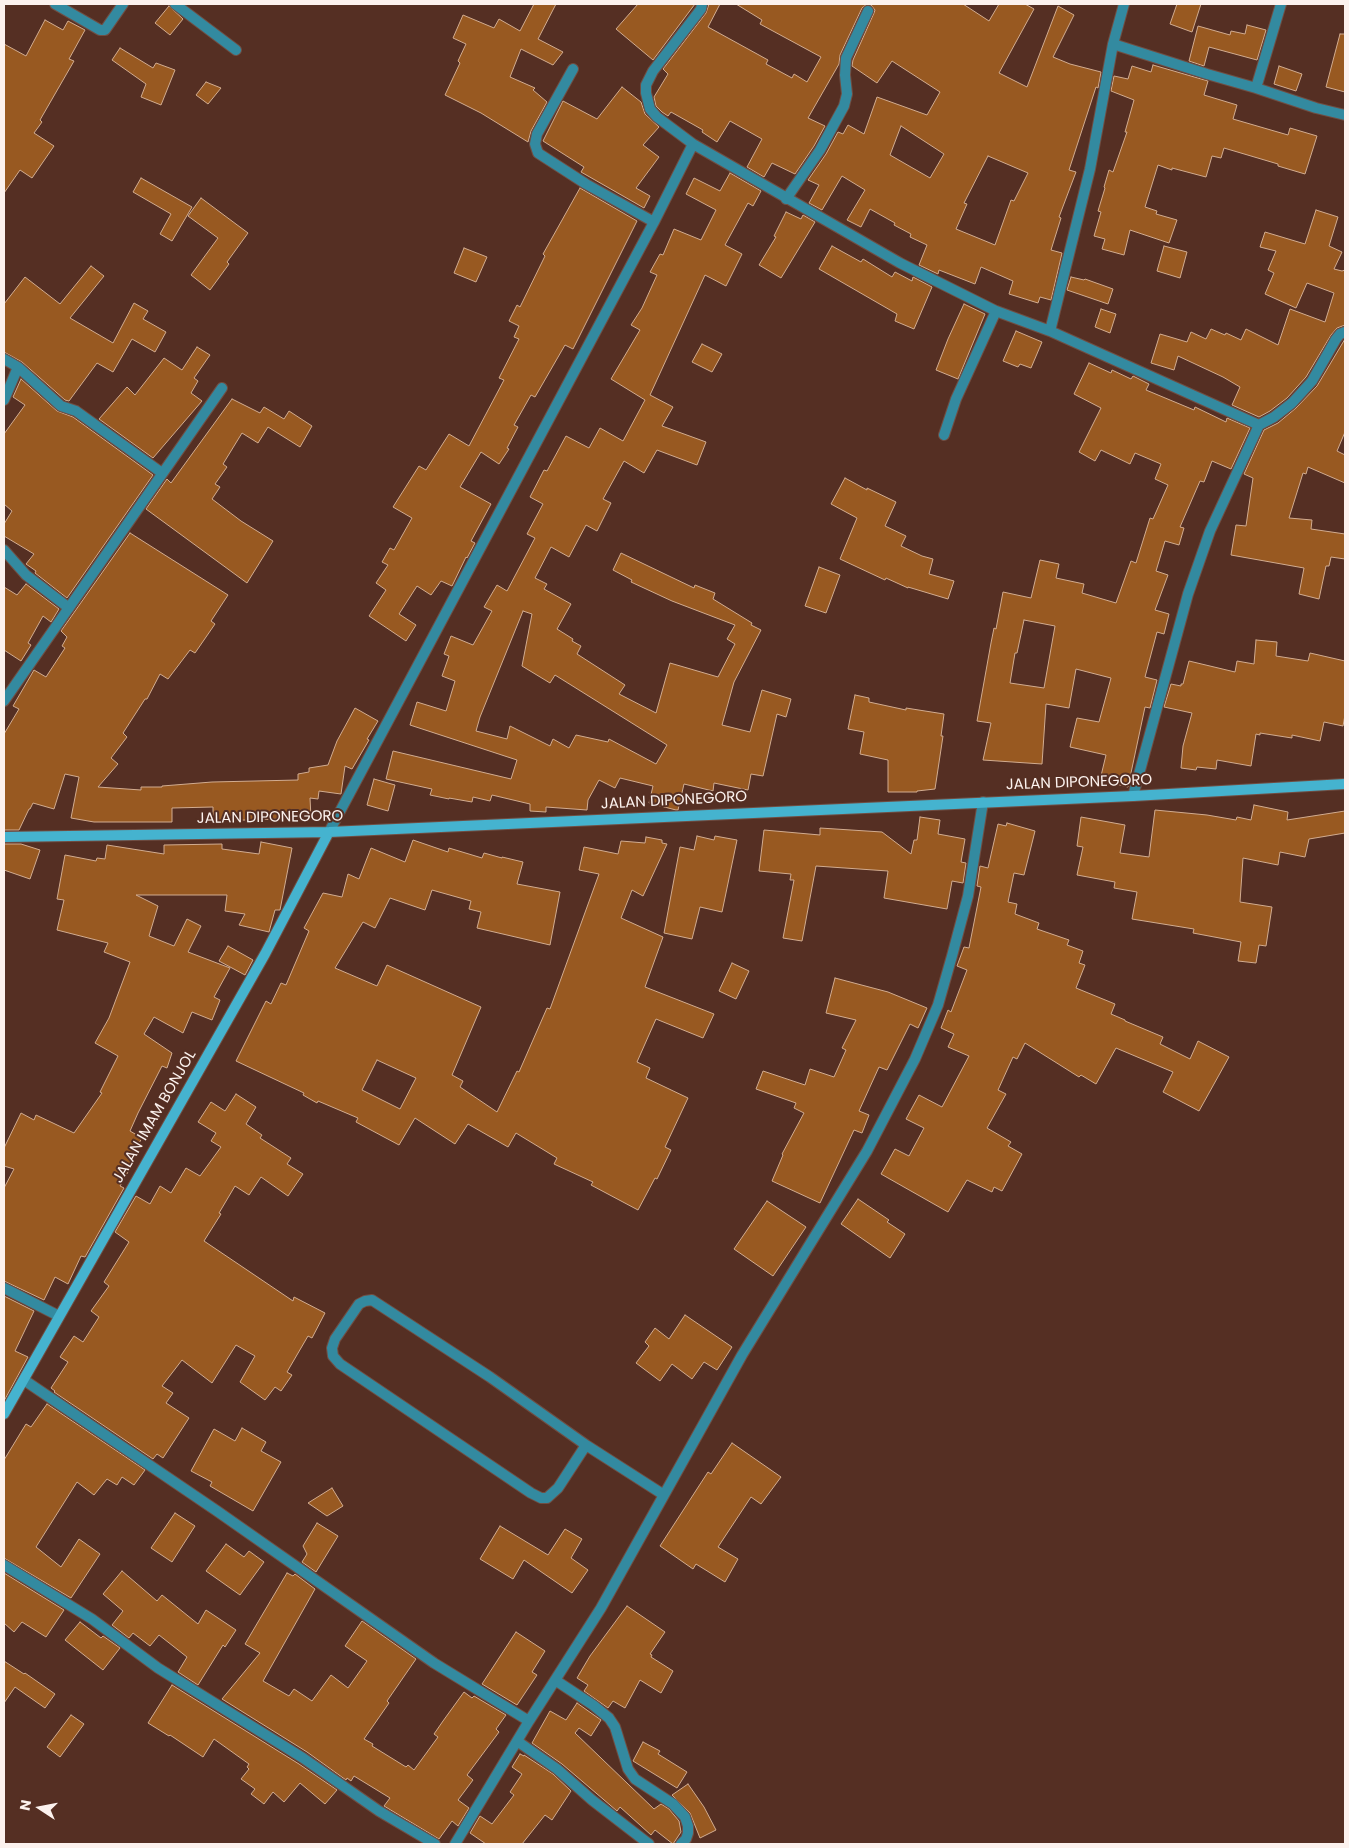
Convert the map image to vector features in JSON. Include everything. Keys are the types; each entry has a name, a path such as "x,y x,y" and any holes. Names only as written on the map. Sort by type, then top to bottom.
{"main road":[{"name":"JALAN DIPONEGORO","path":"4,837 330,832 1132,796 1345,784"},
{"name":"JALAN IMAM BONJOL","path":"4,1414 265,954 330,832"}],"street":[{"path":"56,4 100,30 106,30 123,4"},
{"path":"175,4 236,50"},
{"path":"702,4 701,9 653,71 646,84 650,109 657,117 693,144 900,263 996,311 1050,331 1259,425"},
{"path":"1050,331 1090,169 1113,44 1124,4"},
{"path":"1256,88 1280,4"},
{"path":"786,198 820,150 844,106 847,94 846,58 868,11"},
{"path":"1113,44 1345,116"},
{"path":"573,69 537,134 535,148 543,158 654,222"},
{"path":"330,832 654,222 693,144"},
{"path":"944,435 956,398 996,311"},
{"path":"1132,796 1188,594 1210,532 1259,425 1274,417 1292,403 1312,381 1336,339 1345,332"},
{"path":"4,359 18,368 61,406 76,411 162,473"},
{"path":"4,400 18,368"},
{"path":"4,701 222,388"},
{"path":"4,550 26,575 69,608"},
{"path":"455,1844 529,1721 601,1608 742,1355 867,1151 915,1059 938,1006 968,896 983,802"},
{"path":"4,1288 59,1316"},
{"path":"586,1445 558,1488 547,1498 541,1498 340,1364 333,1356 332,1348 335,1339 360,1304 372,1300 490,1377 586,1445 664,1495"},
{"path":"24,1380 217,1511 434,1663 529,1721"},
{"path":"4,1565 92,1619 158,1668 303,1758 379,1812 435,1844"},
{"path":"555,1680 598,1708 609,1718 615,1727 628,1769 635,1779 673,1804 685,1817 688,1833 681,1844"},
{"path":"517,1741 557,1769 592,1800 649,1844"}],"building":[{"path":"534,4 556,4 538,39 563,52 553,65 521,49 510,77 535,88 533,90 547,102 531,131 528,142 481,113 445,95 460,63 458,61 466,44 453,38 463,15 494,28 499,19 520,31"},
{"path":"638,4 695,4 653,60 616,29"},
{"path":"709,4 720,4 708,27 768,60 766,64 792,78 794,74 807,82 821,57 760,24 762,20 736,4 867,4 862,8 840,55 839,64 808,118 825,126 795,174 772,163 764,177 747,167 762,139 730,121 717,142 702,132 703,130 671,112 668,116 656,106 654,97 668,74 663,69 706,13"},
{"path":"867,4 963,4 989,21 999,4 1025,4 1034,9 999,73 1027,87 1058,6 1074,15 1053,57 1070,64 1101,72 1098,88 1096,87 1069,170 1076,172 1059,217 1061,218 1051,250 1062,253 1051,300 1040,297 1038,303 1009,294 1013,281 981,267 975,284 939,270 938,274 919,265 927,245 910,237 911,234 894,225 895,223 870,209 861,227 847,220 865,190 842,176 822,210 809,203 819,185 808,180 838,132 843,134 848,125 864,134 877,97 927,115 940,92 892,61 877,83 852,66 875,10 871,5","holes":["901,126 944,154 930,178 890,155","988,156 1028,173 1014,201 1011,200 995,245 956,229 967,204 964,203"]},
{"path":"1177,4 1201,4 1192,32 1170,24"},
{"path":"169,6 183,19 170,35 155,23"},
{"path":"45,20 63,30 68,21 85,30 69,59 74,61 40,120 42,122 34,133 54,146 32,178 20,170 4,193 4,44 26,56"},
{"path":"1247,25 1266,30 1257,60 1209,47 1204,66 1189,61 1198,26 1230,35 1231,31 1245,34"},
{"path":"1340,34 1345,34 1345,92 1326,87"},
{"path":"120,48 153,68 156,63 175,70 161,105 141,97 146,84 112,60"},
{"path":"1153,65 1208,81 1204,95 1237,105 1233,119 1288,135 1290,128 1317,136 1305,174 1224,148 1221,158 1212,156 1206,177 1158,165 1145,207 1157,211 1156,214 1177,220 1169,243 1130,230 1124,255 1102,249 1105,239 1094,236 1101,212 1098,211 1109,170 1113,172 1127,132 1125,132 1134,100 1111,91 1114,76 1128,79 1132,66 1151,72"},
{"path":"1279,66 1302,74 1296,91 1274,84"},
{"path":"206,82 221,88 208,104 196,95"},
{"path":"622,87 641,102 645,114 659,127 643,145 659,157 636,188 650,196 644,208 581,172 584,167 543,141 563,101 597,119"},
{"path":"730,173 761,191 753,206 748,203 725,245 742,254 726,286 705,275 650,395 673,407 662,426 706,442 697,465 657,450 644,473 624,461 603,499 611,503 597,531 586,525 569,557 551,547 535,578 547,584 544,589 571,604 557,629 581,646 577,654 625,685 619,694 656,713 670,663 718,677 735,644 727,639 735,625 672,601 631,582 632,580 613,570 621,553 694,588 695,585 715,593 713,599 761,630 734,682 722,725 750,732 762,690 791,699 786,717 777,714 763,776 751,774 748,790 714,783 713,791 684,784 678,810 649,803 653,786 620,778 615,788 599,780 588,800 587,810 546,807 546,812 530,811 530,804 492,795 490,801 473,797 472,802 449,799 430,795 432,789 386,779 393,751 511,779 517,760 410,725 417,702 446,711 455,681 442,676 449,656 444,654 451,636 473,645 492,611 484,607 497,585 507,591 535,538 527,534 543,504 530,497 544,470 547,471 566,436 589,448 600,428 623,441 645,400 611,379 640,330 631,325 642,308 657,275 650,272 660,254 663,255 674,229 701,240 716,210 686,194 694,178 720,191","holes":["523,611 532,614 522,666 550,683 555,675 667,745 656,764 609,739 608,742 576,735 569,748 553,739 550,746 510,726 507,739 476,731"]},
{"path":"141,178 192,207 172,241 160,234 171,214 133,192"},
{"path":"580,188 637,221 573,349 565,345 535,397 531,395 514,425 518,427 507,448 509,449 499,464 481,452 460,487 491,504 471,541 475,543 452,586 441,581 431,595 417,586 399,614 416,625 406,641 369,616 386,590 376,583 388,565 382,562 390,548 394,550 412,518 393,507 419,466 426,470 449,434 469,446 504,380 499,378 519,339 514,337 519,326 509,321 517,305 520,307 545,256 543,254"},
{"path":"201,198 248,233 210,290 191,275 218,238 188,216"},
{"path":"1316,210 1338,217 1329,246 1342,252 1334,269 1345,270 1345,325 1337,328 1331,335 1306,377 1287,398 1259,417 1232,405 1240,387 1223,377 1178,356 1174,370 1151,363 1160,334 1187,342 1191,332 1206,339 1211,329 1241,340 1246,329 1278,345 1290,309 1325,322 1334,293 1307,283 1296,308 1265,294 1274,273 1268,270 1276,251 1260,247 1265,232 1305,244"},
{"path":"786,212 801,219 803,215 815,222 781,278 759,265 776,237 774,236"},
{"path":"832,246 861,262 863,259 892,277 895,272 912,281 913,277 932,287 914,329 895,321 897,314 819,269"},
{"path":"1164,246 1187,252 1180,278 1157,271"},
{"path":"464,248 487,257 476,282 454,273"},
{"path":"91,266 104,276 70,318 113,343 134,303 148,311 143,319 166,332 155,352 132,339 113,372 97,363 69,401 65,400 22,362 4,352 4,304 25,277 60,304"},
{"path":"1071,277 1085,279 1113,289 1108,304 1067,290"},
{"path":"964,304 985,314 958,379 936,370"},
{"path":"1101,309 1116,314 1110,333 1095,327"},
{"path":"1016,331 1042,342 1031,368 1020,364 1018,367 1003,361"},
{"path":"1345,339 1345,432 1337,451 1345,455 1345,483 1308,467 1306,474 1303,473 1289,518 1312,520 1311,529 1345,534 1345,559 1331,557 1329,566 1326,566 1319,599 1299,594 1304,568 1231,555 1236,525 1246,526 1253,478 1244,474 1264,430 1278,423 1296,408 1317,386"},
{"path":"702,344 722,354 712,372 692,362"},
{"path":"197,347 210,355 194,378 198,381 191,393 202,401 153,458 99,419 127,387 135,395 164,358 182,370"},
{"path":"1089,363 1111,373 1112,370 1131,379 1133,376 1149,384 1146,390 1194,410 1195,407 1226,422 1227,418 1250,428 1231,469 1212,461 1204,482 1200,481 1180,527 1184,528 1179,545 1165,541 1156,571 1168,575 1155,610 1169,614 1164,634 1157,632 1145,677 1157,680 1150,708 1145,707 1128,787 1100,780 1106,755 1070,747 1077,718 1099,722 1111,678 1076,669 1069,708 1046,704 1042,764 983,760 991,723 977,721 994,628 996,629 1003,592 1031,598 1040,560 1059,564 1056,578 1084,584 1082,593 1116,603 1131,561 1136,563 1150,518 1153,519 1168,485 1155,479 1161,464 1135,453 1130,464 1101,450 1095,461 1079,452 1101,408 1074,394","holes":["1024,620 1055,626 1044,688 1010,683 1015,653 1017,653"]},
{"path":"21,379 57,411 73,417 153,475 67,598 26,564 34,554 4,536 4,524 12,511 4,504 4,434 25,405 13,397"},
{"path":"232,399 260,413 264,407 284,419 289,411 312,426 300,447 268,427 258,443 242,433 223,464 227,467 215,484 220,487 212,499 241,521 273,541 247,583 146,509 167,479 171,483"},
{"path":"845,478 896,502 885,526 906,536 901,546 933,559 929,574 954,581 948,599 908,588 886,578 885,580 840,559 857,518 831,504"},
{"path":"130,533 228,595 211,621 215,624 195,653 190,650 168,679 160,674 147,699 145,699 123,733 127,737 111,758 118,764 98,787 141,790 141,787 212,782 298,780 298,774 309,772 309,768 328,765 337,741 355,708 378,721 352,769 345,766 341,794 319,791 318,799 310,798 311,818 213,821 213,807 172,808 172,822 94,822 71,818 79,777 65,774 54,809 33,803 19,830 4,830 4,734 19,709 13,706 34,670 46,677 65,648 62,646 67,637 61,631"},
{"path":"819,567 840,575 826,613 805,606"},
{"path":"26,584 59,609 51,622 43,616 28,643 31,645 21,661 4,650 4,587 17,595"},
{"path":"1256,640 1277,642 1276,656 1308,661 1310,653 1345,661 1345,715 1343,726 1324,722 1320,741 1292,735 1292,738 1256,734 1251,766 1217,760 1216,769 1197,767 1196,770 1181,768 1183,746 1192,713 1164,707 1171,684 1181,686 1183,684 1189,661 1235,672 1237,661 1254,664"},
{"path":"855,695 869,698 869,702 906,710 906,708 944,714 941,736 943,736 935,789 917,792 888,792 888,760 860,754 864,732 848,729"},
{"path":"374,779 395,785 388,811 367,805"},
{"path":"1254,805 1288,812 1287,820 1345,811 1345,833 1309,839 1305,857 1280,852 1278,865 1243,858 1240,902 1272,907 1266,946 1259,945 1256,963 1238,961 1241,942 1193,933 1194,929 1132,919 1137,892 1114,888 1115,882 1077,875 1083,847 1077,846 1081,817 1125,825 1120,853 1149,857 1155,810 1236,820 1237,817 1251,820"},
{"path":"920,817 940,820 938,834 965,839 961,862 966,863 963,883 952,881 947,909 884,898 888,871 816,866 802,941 783,938 794,880 790,880 791,874 759,871 764,830 820,835 820,828 882,832 911,854 914,840 917,840"},
{"path":"1007,823 1035,831 1024,875 1014,873 1008,902 1017,904 1015,914 1039,923 1037,929 1069,940 1067,945 1083,951 1079,963 1085,965 1076,988 1115,1004 1111,1014 1163,1037 1160,1044 1190,1059 1198,1041 1229,1057 1199,1111 1163,1092 1173,1072 1116,1048 1096,1084 1081,1075 1079,1077 1025,1043 1017,1059 1013,1057 998,1090 1006,1094 987,1128 1011,1142 1008,1146 1022,1154 1002,1191 994,1187 992,1192 967,1180 948,1212 881,1174 895,1149 909,1156 924,1128 906,1119 919,1095 942,1107 969,1056 948,1047 954,1034 941,1028 948,1010 951,1012 967,970 957,966 964,947 969,948 981,887 977,886 980,866 988,868 998,824 1006,826"},
{"path":"697,836 714,840 715,836 737,840 722,912 700,907 692,939 664,933 680,847 694,850"},
{"path":"646,837 662,840 662,843 667,844 643,896 632,890 621,918 663,937 645,987 714,1014 703,1038 656,1019 637,1062 650,1068 646,1078 688,1098 665,1147 671,1150 657,1179 655,1178 638,1210 591,1185 593,1182 554,1164 557,1158 516,1133 508,1147 468,1124 455,1144 415,1118 399,1145 356,1122 358,1118 318,1101 317,1103 303,1095 304,1093 236,1061 266,1001 271,1004 281,983 286,985 309,931 304,928 323,893 342,897 348,874 359,879 371,848 405,862 413,840 448,852 449,848 482,858 484,853 523,862 517,884 560,892 550,945 477,928 481,912 469,909 471,901 432,890 425,910 390,898 375,928 363,922 335,968 377,986 387,965 481,1007 452,1075 463,1081 460,1087 497,1112 517,1071 519,1072 547,1008 550,1009 599,874 579,870 584,847 618,854 621,841 645,843","holes":["377,1060 416,1078 400,1109 362,1090"]},
{"path":"261,842 292,848 280,910 275,910 269,932 239,925 245,914 225,911 227,895 136,895 158,906 149,936 174,946 187,919 201,926 188,952 230,968 214,997 220,1000 212,1020 192,1012 183,1033 154,1017 144,1034 172,1053 167,1068 162,1066 130,1131 142,1138 129,1160 133,1163 120,1186 124,1188 85,1257 81,1256 68,1284 55,1277 44,1300 4,1281 4,1188 14,1169 4,1166 4,1148 21,1113 34,1120 36,1115 74,1133 102,1093 100,1092 118,1056 95,1043 109,1018 130,962 104,952 108,943 57,930 64,900 57,899 65,855 96,861 97,858 105,859 107,845 164,854 164,845 222,844 222,849 259,854"},
{"path":"4,844 21,844 40,850 30,879 4,870"},
{"path":"228,946 253,960 245,975 219,961"},
{"path":"732,963 749,971 736,999 719,991"},
{"path":"835,978 888,992 927,1008 918,1028 910,1024 887,1070 879,1067 859,1111 869,1115 862,1133 854,1130 820,1203 772,1181 782,1154 804,1113 794,1108 796,1103 756,1089 763,1071 805,1085 810,1069 834,1077 846,1050 842,1048 856,1020 826,1013"},
{"path":"236,1094 256,1107 246,1124 262,1135 260,1138 291,1158 287,1164 303,1174 288,1196 261,1177 249,1195 235,1186 219,1213 221,1214 204,1241 293,1301 294,1297 325,1313 312,1338 308,1336 287,1372 292,1375 281,1391 275,1387 265,1400 240,1382 255,1356 236,1345 212,1383 182,1360 162,1386 173,1393 166,1403 189,1418 163,1458 157,1454 153,1459 54,1392 51,1388 68,1362 60,1357 74,1336 83,1342 99,1317 91,1311 109,1286 104,1282 129,1242 115,1232 136,1196 150,1204 160,1186 171,1193 186,1168 200,1176 221,1147 211,1141 216,1133 198,1122 211,1102 225,1111"},
{"path":"858,1199 889,1220 887,1222 905,1234 890,1258 841,1224"},
{"path":"767,1201 806,1227 773,1276 734,1249"},
{"path":"4,1296 34,1311 15,1351 28,1357 4,1401"},
{"path":"685,1315 732,1347 717,1370 704,1362 692,1379 672,1364 660,1381 636,1363 649,1346 645,1342 655,1328 669,1339"},
{"path":"47,1404 145,1470 134,1485 122,1477 117,1485 107,1479 94,1495 77,1482 36,1547 61,1567 79,1539 100,1554 71,1598 4,1558 4,1460 26,1424 31,1427"},
{"path":"242,1428 266,1442 261,1451 281,1462 253,1511 210,1486 212,1482 191,1471 214,1429 235,1441"},
{"path":"732,1443 781,1477 761,1504 751,1497 718,1547 738,1559 725,1582 696,1564 693,1569 660,1546 708,1472 711,1474"},
{"path":"332,1488 343,1506 327,1516 308,1503"},
{"path":"175,1513 195,1526 172,1562 151,1548"},
{"path":"317,1523 338,1536 316,1572 302,1562 307,1554 303,1546"},
{"path":"500,1526 548,1555 565,1529 582,1539 571,1558 588,1570 572,1593 524,1560 513,1579 480,1559"},
{"path":"226,1544 244,1557 249,1551 264,1562 240,1595 206,1571"},
{"path":"122,1571 157,1601 162,1595 198,1624 206,1610 236,1630 225,1647 223,1645 198,1685 178,1672 187,1657 159,1635 150,1646 133,1633 129,1638 112,1625 123,1611 103,1594"},
{"path":"4,1573 64,1610 46,1637 22,1622 14,1632 4,1623"},
{"path":"287,1573 293,1576 295,1574 315,1589 263,1681 289,1696 294,1689 312,1701 331,1675 348,1688 367,1661 345,1646 362,1621 416,1659 364,1739 373,1744 372,1746 414,1770 438,1737 434,1734 464,1692 506,1715 496,1729 499,1732 467,1775 473,1780 458,1800 469,1808 458,1826 452,1821 439,1839 384,1806 390,1798 354,1776 351,1781 347,1778 346,1780 307,1752 222,1699 260,1653 245,1644"},
{"path":"627,1606 665,1632 650,1654 652,1655 651,1657 673,1671 661,1693 640,1680 625,1708 613,1701 608,1708 584,1691 588,1685 577,1678 590,1656"},
{"path":"80,1622 101,1638 103,1636 120,1648 103,1670 65,1640"},
{"path":"516,1632 545,1651 532,1672 537,1675 517,1705 482,1684"},
{"path":"4,1661 55,1694 45,1708 15,1687 4,1703"},
{"path":"172,1685 299,1764 337,1790 325,1804 300,1783 284,1802 273,1792 264,1804 251,1794 255,1789 241,1779 249,1769 247,1767 249,1764 214,1739 203,1757 148,1723"},
{"path":"577,1703 601,1720 591,1736 579,1728 575,1733 654,1809 661,1804 669,1809 679,1821 681,1832 673,1844 655,1830 651,1835 620,1807 617,1811 562,1764 532,1743 550,1711 566,1720"},
{"path":"71,1715 84,1724 60,1757 47,1747"},
{"path":"643,1742 660,1751 658,1754 687,1772 677,1788 633,1761"},
{"path":"520,1754 553,1774 571,1791 552,1820 545,1815 522,1844 486,1844 470,1833 480,1816 492,1824 514,1795 510,1792 522,1774 512,1767"},
{"path":"688,1784 704,1807 716,1830 700,1838 690,1813 672,1795"}]}
